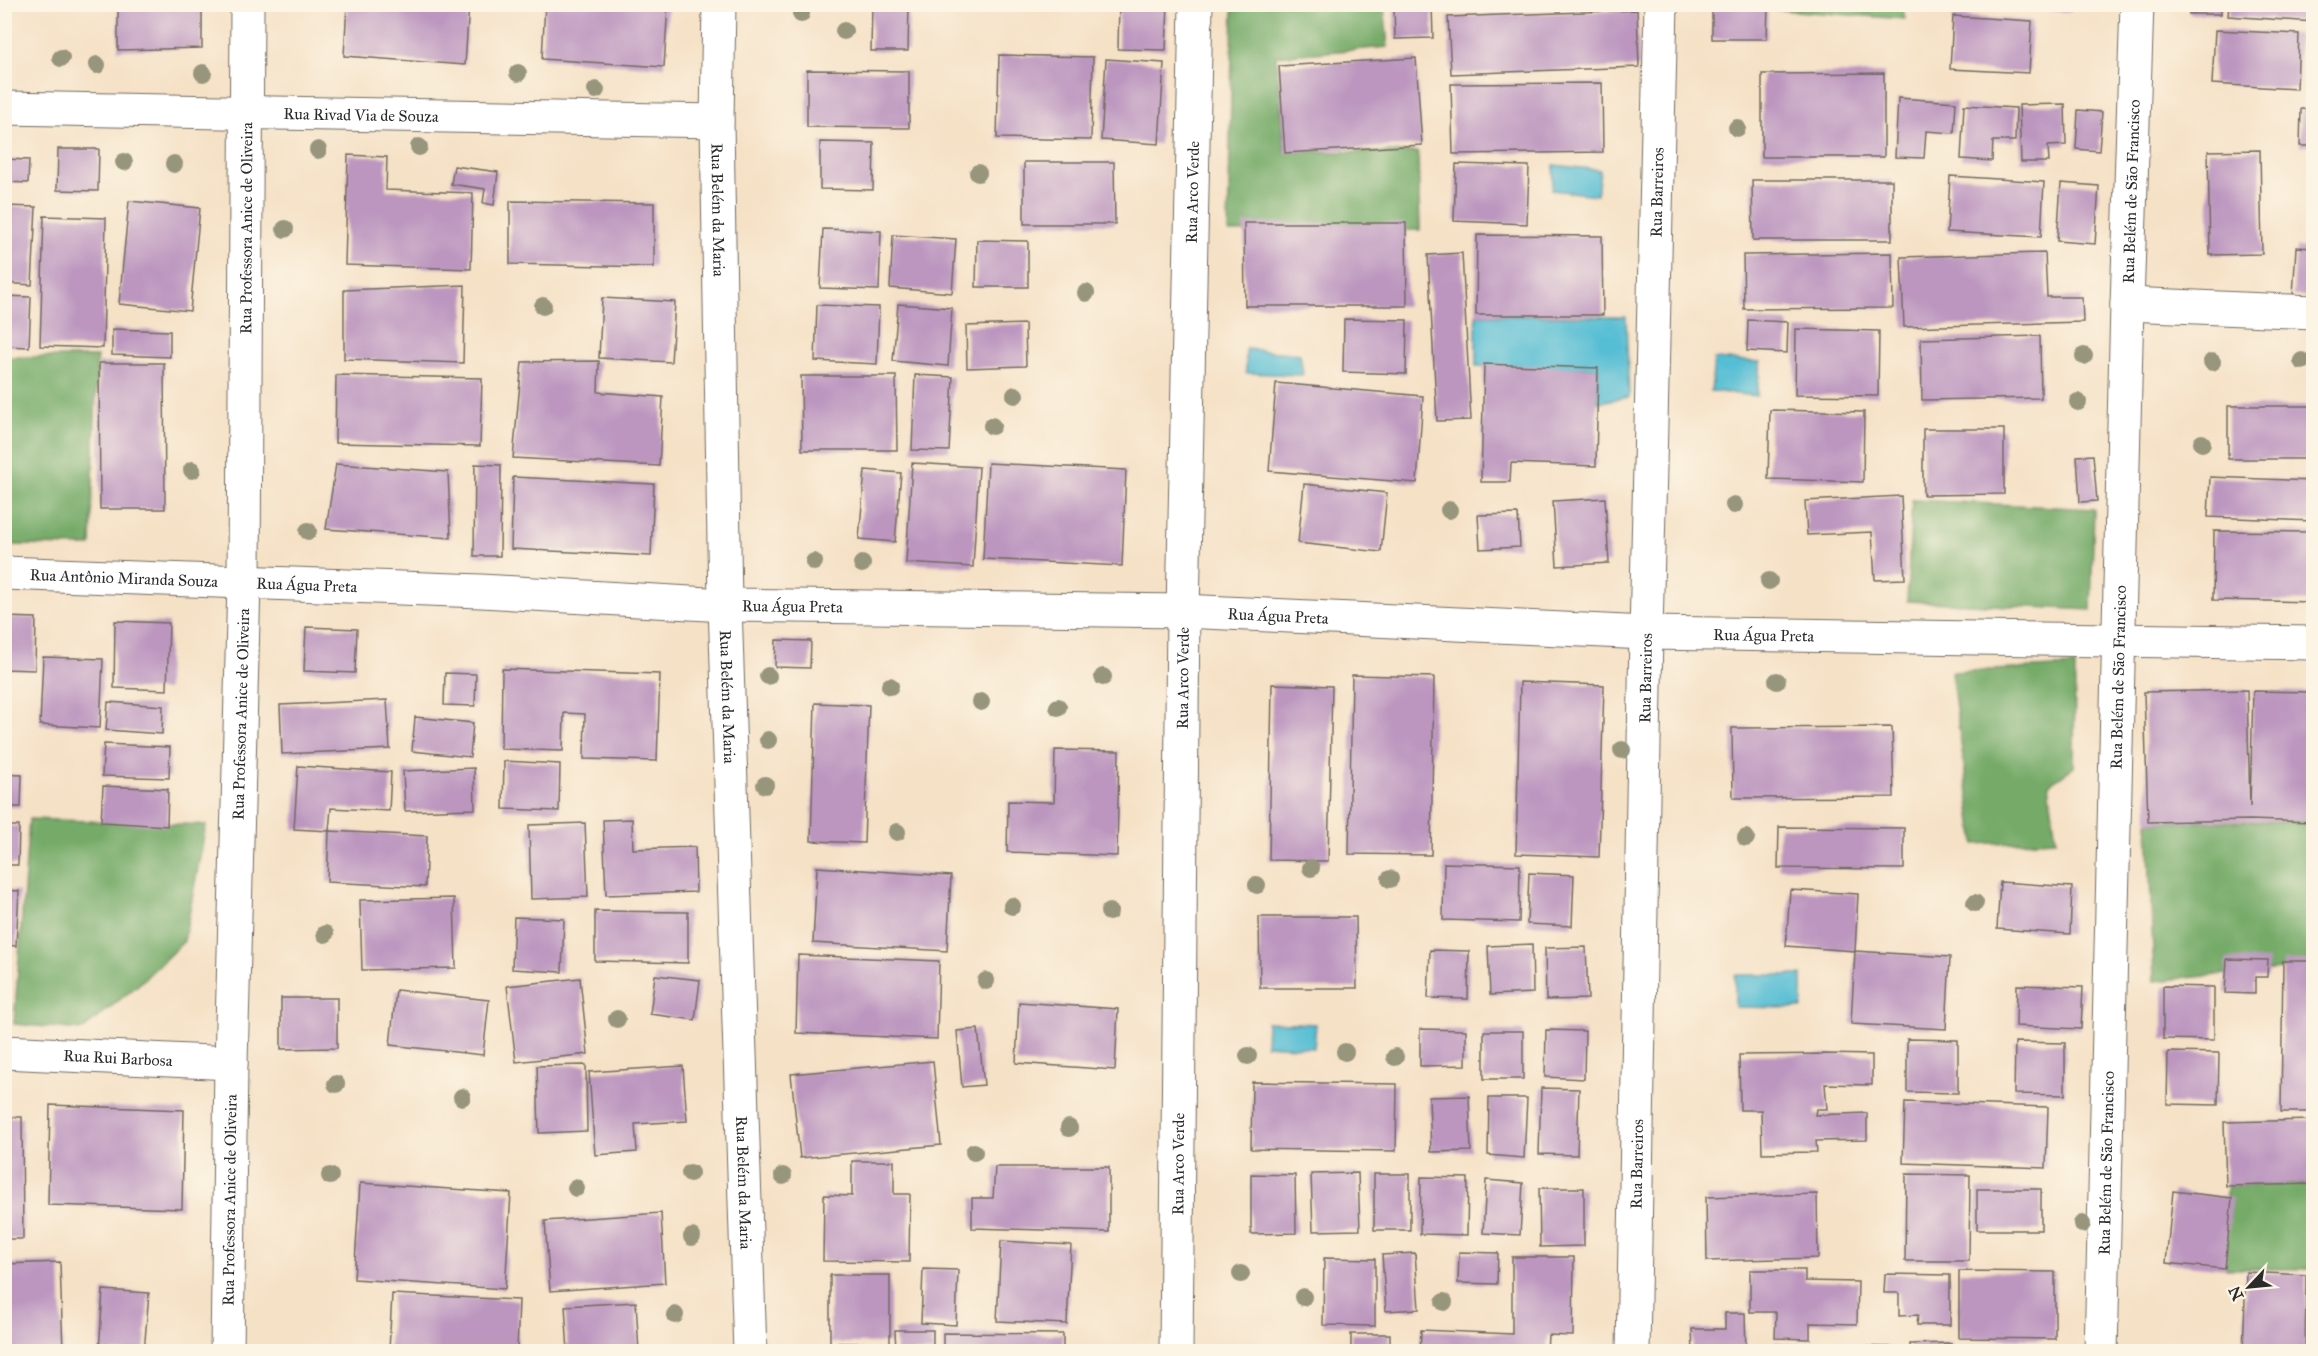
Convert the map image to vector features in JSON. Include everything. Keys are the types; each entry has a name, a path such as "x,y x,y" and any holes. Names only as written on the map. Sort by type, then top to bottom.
{"street":[{"name":"Rua Professora Anice de Oliveira","path":"227,1352 231,1063 244,583 247,4"},
{"name":"Rua Belém da Maria","path":"719,4 717,121 726,605 750,1352"},
{"name":"Rua Arco Verde","path":"1176,1352 1183,611 1196,4"},
{"name":"Rua Barreiros","path":"1633,1352 1646,633 1661,4"},
{"name":"Rua Belém de São Francisco","path":"2101,1352 2127,304 2137,4"},
{"name":"Rua Rivad Via de Souza","path":"4,108 717,121"},
{"path":"2127,304 2313,312"},
{"name":"Rua Antônio Miranda Souza","path":"4,573 244,583"},
{"name":"Rua Água Preta","path":"244,583 481,591 726,605 1183,611 1646,633 2313,643"},
{"name":"Rua Rui Barbosa","path":"4,1052 231,1063"}],"green space":[{"path":"1233,5 1384,5 1388,47 1276,56 1285,152 1418,152 1420,230 1228,232"},
{"path":"1712,5 1902,5 1905,19"},
{"path":"5,357 97,357 91,546 5,545"},
{"path":"1912,500 2094,509 2091,610 1907,601"},
{"path":"2075,666 2074,767 2049,784 2056,840 1975,844 1951,672"},
{"path":"29,819 206,825 184,941 138,985 82,1030 14,1024"},
{"path":"2313,821 2313,966 2154,981 2148,822"},
{"path":"2313,1184 2313,1269 2225,1269 2226,1186"}],"water":[{"path":"1554,165 1600,170 1597,195 1552,190"},
{"path":"1476,315 1626,317 1629,397 1598,402 1598,368 1476,366"},
{"path":"1246,349 1300,354 1303,375 1246,373"},
{"path":"1714,359 1760,362 1757,396 1711,391"},
{"path":"1735,975 1802,975 1802,1008 1735,1007"},
{"path":"1267,1022 1316,1024 1314,1048 1266,1045"}],"building":[{"path":"118,4 202,4 202,48 118,50"},
{"path":"347,4 469,4 465,65 344,56"},
{"path":"545,4 668,4 664,67 542,59"},
{"path":"872,4 909,4 908,51 871,51"},
{"path":"1119,4 1168,4 1166,50 1118,49"},
{"path":"1920,4 2072,4 2071,12"},
{"path":"2189,4 2221,4 2221,14 2189,14"},
{"path":"2229,4 2314,4 2314,22 2228,16"},
{"path":"1432,5 1433,38 1395,39 1394,6"},
{"path":"1712,5 1768,5 1767,39 1712,39"},
{"path":"1637,10 1639,67 1451,74 1448,17"},
{"path":"1953,16 2032,21 2029,73 1950,69"},
{"path":"2215,30 2299,34 2297,89 2212,84"},
{"path":"999,55 1093,57 1091,140 997,138"},
{"path":"1416,58 1422,145 1285,153 1279,66"},
{"path":"1106,59 1164,63 1159,144 1101,140"},
{"path":"807,70 909,71 909,128 807,127"},
{"path":"1884,73 1884,157 1762,157 1762,74"},
{"path":"1602,83 1603,152 1453,154 1451,84"},
{"path":"1898,98 1956,102 1954,133 1926,131 1924,158 1895,157"},
{"path":"2065,104 2066,145 2048,146 2049,162 2021,162 2019,105"},
{"path":"1964,105 2016,108 2015,141 1993,141 1992,161 1961,159"},
{"path":"2301,109 2314,109 2314,146 2300,146"},
{"path":"2078,110 2102,112 2099,151 2076,149"},
{"path":"820,142 874,143 873,190 820,189"},
{"path":"58,149 99,149 98,191 57,190"},
{"path":"2260,150 2262,254 2210,255 2208,151"},
{"path":"348,155 387,157 386,190 473,193 471,269 345,265"},
{"path":"5,159 29,160 28,183 5,182"},
{"path":"1024,162 1114,162 1115,224 1024,224"},
{"path":"1456,164 1529,166 1527,224 1454,221"},
{"path":"454,166 498,172 494,205 483,203 485,189 451,184"},
{"path":"1950,176 2044,182 2041,237 1947,232"},
{"path":"1752,180 1892,180 1892,240 1753,240"},
{"path":"2061,183 2099,186 2095,244 2057,241"},
{"path":"129,201 200,208 190,311 119,304"},
{"path":"510,201 654,203 654,267 510,264"},
{"path":"4,206 36,207 32,285 4,283"},
{"path":"44,216 106,218 103,348 40,346"},
{"path":"1244,223 1406,223 1407,306 1245,306"},
{"path":"823,229 881,231 879,290 820,288"},
{"path":"893,235 956,239 952,293 890,288"},
{"path":"1477,235 1602,236 1603,315 1476,315"},
{"path":"977,240 1028,241 1028,287 976,287"},
{"path":"2296,247 2314,248 2314,297 2293,296"},
{"path":"1462,253 1471,420 1437,421 1428,255"},
{"path":"1892,253 1893,308 1744,309 1743,255"},
{"path":"2045,253 2047,297 2082,297 2083,322 1904,327 1901,257"},
{"path":"465,285 463,363 344,359 344,290"},
{"path":"4,296 31,297 29,347 4,346"},
{"path":"602,298 675,302 671,362 599,358"},
{"path":"898,304 952,308 948,366 893,361"},
{"path":"817,305 879,307 877,364 815,361"},
{"path":"1344,319 1407,320 1406,374 1343,372"},
{"path":"1748,320 1788,322 1787,353 1747,351"},
{"path":"1025,324 1026,366 967,368 966,326"},
{"path":"112,329 170,331 170,357 112,355"},
{"path":"1796,329 1879,331 1878,396 1795,395"},
{"path":"2040,336 2041,398 1922,400 1921,339"},
{"path":"599,361 598,392 663,397 659,466 513,458 522,362"},
{"path":"99,363 164,363 165,509 100,509"},
{"path":"1484,364 1598,368 1596,466 1511,463 1510,482 1481,482"},
{"path":"336,375 482,378 480,446 335,443"},
{"path":"915,375 953,377 949,451 912,450"},
{"path":"801,376 896,376 897,450 802,450"},
{"path":"1276,383 1423,396 1417,483 1269,471"},
{"path":"2228,406 2314,406 2314,459 2228,459"},
{"path":"1770,410 1864,412 1863,482 1768,479"},
{"path":"1923,429 2004,429 2004,494 1923,495"},
{"path":"2093,455 2097,501 2080,502 2077,456"},
{"path":"912,463 979,467 973,567 906,563"},
{"path":"988,463 1126,470 1122,566 983,559"},
{"path":"336,464 448,472 451,538 326,529"},
{"path":"475,464 501,465 500,556 474,556"},
{"path":"865,470 901,473 895,542 859,539"},
{"path":"513,477 654,484 651,556 511,549"},
{"path":"2210,477 2314,481 2314,521 2208,517"},
{"path":"1304,484 1387,493 1381,552 1298,543"},
{"path":"1901,496 1905,579 1875,580 1872,532 1807,535 1805,501"},
{"path":"1605,498 1609,563 1557,566 1553,501"},
{"path":"1518,514 1520,547 1480,549 1478,515"},
{"path":"2214,531 2314,532 2314,602 2213,600"},
{"path":"4,617 36,618 35,670 4,669"},
{"path":"115,621 169,623 167,690 114,688"},
{"path":"306,627 357,629 355,673 304,671"},
{"path":"776,640 811,641 810,668 775,667"},
{"path":"43,657 103,659 100,728 40,725"},
{"path":"502,669 660,674 657,761 584,759 585,714 564,713 563,751 501,749"},
{"path":"445,673 476,674 475,706 444,705"},
{"path":"1352,675 1434,677 1431,855 1349,854"},
{"path":"1520,682 1604,685 1599,857 1516,854"},
{"path":"1272,684 1332,686 1328,861 1269,860"},
{"path":"2247,690 2250,807 2253,691 2314,692 2314,822 2250,820 2148,822 2144,692"},
{"path":"387,700 390,749 282,754 280,705"},
{"path":"108,702 163,706 162,734 106,730"},
{"path":"815,703 869,705 864,843 811,841"},
{"path":"415,717 473,723 470,757 412,751"},
{"path":"1892,727 1894,797 1733,798 1732,728"},
{"path":"104,744 170,747 169,778 102,776"},
{"path":"1055,750 1119,751 1117,856 1007,852 1008,801 1054,802"},
{"path":"504,761 560,764 559,811 503,809"},
{"path":"298,766 391,772 389,811 331,808 329,831 294,829"},
{"path":"474,768 475,809 405,811 403,771"},
{"path":"4,774 22,775 21,807 4,807"},
{"path":"103,786 168,789 167,826 101,822"},
{"path":"632,819 633,849 695,847 696,892 606,895 603,820"},
{"path":"585,823 588,897 531,899 529,825"},
{"path":"4,826 19,826 18,865 4,865"},
{"path":"1779,827 1904,828 1904,869 1778,868"},
{"path":"329,831 427,836 425,887 327,882"},
{"path":"1444,863 1520,865 1519,922 1443,920"},
{"path":"817,867 951,876 947,951 813,943"},
{"path":"1529,873 1574,875 1572,926 1527,924"},
{"path":"2000,882 2072,887 2070,934 1997,929"},
{"path":"4,890 19,891 16,946 4,945"},
{"path":"1790,890 1858,894 1855,951 1786,946"},
{"path":"454,898 456,968 362,970 360,900"},
{"path":"595,911 688,912 688,963 595,961"},
{"path":"514,917 564,919 562,972 512,969"},
{"path":"1259,917 1356,917 1357,988 1260,988"},
{"path":"1532,944 1533,993 1490,995 1488,946"},
{"path":"1586,947 1588,999 1546,1000 1545,948"},
{"path":"1430,950 1469,951 1468,999 1428,998"},
{"path":"1855,951 1950,957 1946,1029 1851,1024"},
{"path":"798,955 939,961 937,1039 796,1033"},
{"path":"2227,959 2268,960 2267,977 2255,977 2255,994 2225,993"},
{"path":"2283,961 2314,961 2314,1112 2281,1112"},
{"path":"655,975 700,980 695,1020 650,1014"},
{"path":"580,978 588,1054 516,1062 507,986"},
{"path":"2017,985 2083,987 2081,1029 2016,1026"},
{"path":"2163,986 2214,987 2214,1040 2163,1039"},
{"path":"396,990 489,1000 483,1055 390,1045"},
{"path":"281,998 337,998 337,1048 281,1049"},
{"path":"1019,1002 1118,1009 1115,1070 1016,1063"},
{"path":"978,1029 984,1085 962,1087 957,1031"},
{"path":"1420,1029 1466,1030 1466,1065 1420,1066"},
{"path":"1546,1030 1585,1031 1584,1079 1545,1077"},
{"path":"1484,1031 1523,1031 1523,1079 1484,1079"},
{"path":"1907,1039 1958,1040 1958,1093 1907,1092"},
{"path":"2015,1042 2065,1043 2065,1095 2014,1094"},
{"path":"2168,1052 2219,1053 2218,1105 2167,1104"},
{"path":"1739,1055 1872,1055 1872,1085 1825,1084 1827,1109 1816,1109 1815,1115 1867,1113 1867,1140 1816,1141 1817,1152 1762,1153 1761,1110 1740,1110"},
{"path":"933,1061 941,1145 800,1158 791,1074"},
{"path":"586,1065 587,1131 539,1133 537,1066"},
{"path":"683,1066 687,1121 635,1124 637,1152 595,1155 589,1072"},
{"path":"1252,1082 1397,1084 1396,1151 1251,1149"},
{"path":"1541,1088 1579,1089 1577,1155 1539,1154"},
{"path":"1469,1096 1471,1151 1431,1152 1429,1097"},
{"path":"1489,1098 1527,1098 1524,1158 1488,1155"},
{"path":"1905,1102 2048,1107 2046,1168 1903,1163"},
{"path":"50,1105 184,1110 182,1209 48,1205"},
{"path":"4,1117 22,1117 23,1239 4,1239"},
{"path":"2314,1120 2314,1184 2226,1186 2224,1122"},
{"path":"852,1161 894,1161 894,1194 910,1194 909,1262 823,1261 824,1195 852,1196"},
{"path":"995,1167 1109,1167 1109,1232 972,1228 972,1198 993,1198"},
{"path":"1358,1173 1360,1230 1313,1231 1311,1174"},
{"path":"1251,1174 1295,1175 1296,1233 1251,1234"},
{"path":"1374,1174 1410,1174 1410,1230 1374,1230"},
{"path":"1906,1174 1970,1175 1969,1261 1905,1261"},
{"path":"1421,1177 1468,1178 1467,1235 1420,1234"},
{"path":"1486,1180 1523,1183 1520,1235 1483,1233"},
{"path":"360,1183 511,1193 505,1289 354,1279"},
{"path":"1539,1188 1584,1188 1584,1246 1540,1247"},
{"path":"1977,1189 2041,1189 2041,1230 1977,1230"},
{"path":"2173,1191 2232,1198 2225,1269 2166,1263"},
{"path":"1817,1194 1818,1258 1707,1261 1706,1197"},
{"path":"661,1213 665,1283 550,1291 545,1221"},
{"path":"1001,1241 1071,1245 1067,1324 997,1321"},
{"path":"1459,1252 1498,1253 1497,1284 1458,1283"},
{"path":"1415,1253 1419,1309 1386,1311 1382,1255"},
{"path":"1512,1257 1574,1257 1573,1336 1548,1335 1547,1352 1420,1352 1421,1330 1512,1334"},
{"path":"1324,1258 1375,1259 1375,1326 1323,1325"},
{"path":"60,1262 63,1352 4,1352 4,1264"},
{"path":"923,1269 958,1270 956,1325 921,1323"},
{"path":"1750,1270 1805,1270 1805,1281 1858,1282 1857,1324 1810,1323 1810,1339 1775,1338 1776,1312 1750,1312"},
{"path":"1959,1271 2055,1272 2055,1339 1959,1338"},
{"path":"2246,1272 2306,1275 2305,1352 2243,1352"},
{"path":"1885,1274 1950,1275 1950,1325 1917,1325 1918,1315 1899,1316 1899,1293 1884,1293"},
{"path":"830,1275 890,1275 890,1343 830,1343"},
{"path":"103,1290 149,1293 144,1352 99,1352"},
{"path":"392,1294 519,1300 517,1352 389,1351"},
{"path":"636,1302 639,1352 568,1352 565,1306"},
{"path":"1725,1313 1745,1313 1746,1352 1693,1352 1692,1329 1725,1329"},
{"path":"895,1330 933,1330 933,1352 896,1352"},
{"path":"943,1333 1063,1334 1063,1352 943,1352"},
{"path":"1351,1334 1390,1334 1390,1352 1351,1352"},
{"path":"1951,1343 1952,1352 1910,1352 1910,1344"},
{"path":"1764,1344 1890,1347 1890,1352 1764,1352"}]}
